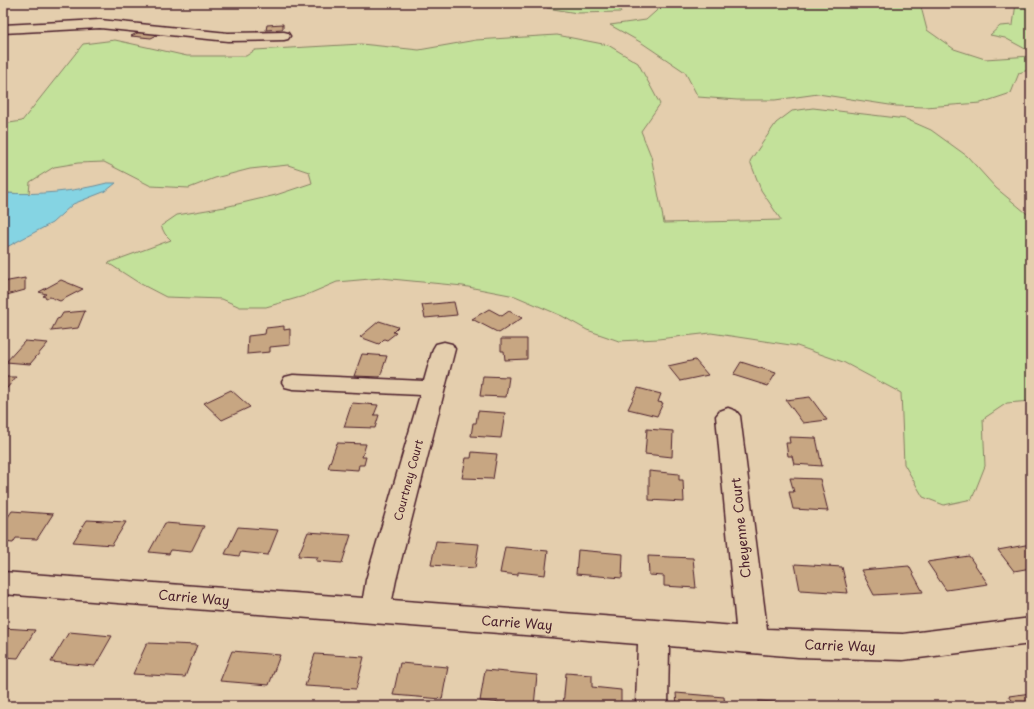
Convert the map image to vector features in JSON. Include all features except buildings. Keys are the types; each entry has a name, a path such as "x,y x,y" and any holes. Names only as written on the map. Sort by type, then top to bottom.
{"street":[{"path":"3,29 100,24 228,37 284,36"},
{"name":"Courtney Court","path":"375,612 381,580 444,349"},
{"path":"293,382 433,389"},
{"name":"Cheyenne Court","path":"728,416 753,640"},
{"name":"Carrie Way","path":"3,583 798,644 903,647 1031,631"},
{"path":"652,706 654,632"}],"green space":[{"path":"548,3 616,3 621,12 577,13 547,8"},
{"path":"920,3 927,30 954,49 985,59 1031,56 1031,69 1019,73 1011,93 981,103 925,107 896,106 818,94 775,100 737,100 698,97 685,72 642,43 610,25 646,20 664,4"},
{"path":"1016,3 1031,3 1031,52 1005,38 990,35 1000,26 1013,25"},
{"path":"557,35 608,45 638,63 660,104 641,131 651,156 664,223 781,220 761,190 750,161 776,123 792,111 813,108 906,119 931,130 967,156 996,188 1031,217 1031,401 1007,403 983,419 985,466 972,499 944,505 923,497 904,464 901,393 843,362 797,346 711,333 658,339 619,341 587,330 562,316 515,296 463,286 381,278 337,282 304,296 266,307 240,307 222,299 166,297 139,283 108,263 171,240 165,234 161,226 177,215 225,207 276,195 312,183 309,172 288,165 250,169 215,178 189,188 151,186 104,162 78,163 54,167 30,182 29,194 3,193 3,124 22,121 83,44 115,40 187,56 246,56 255,50 361,44 419,50 476,40"}],"water":[{"path":"107,183 116,183 106,191 73,204 52,223 3,249 3,193 30,194 55,192 81,189"}]}
